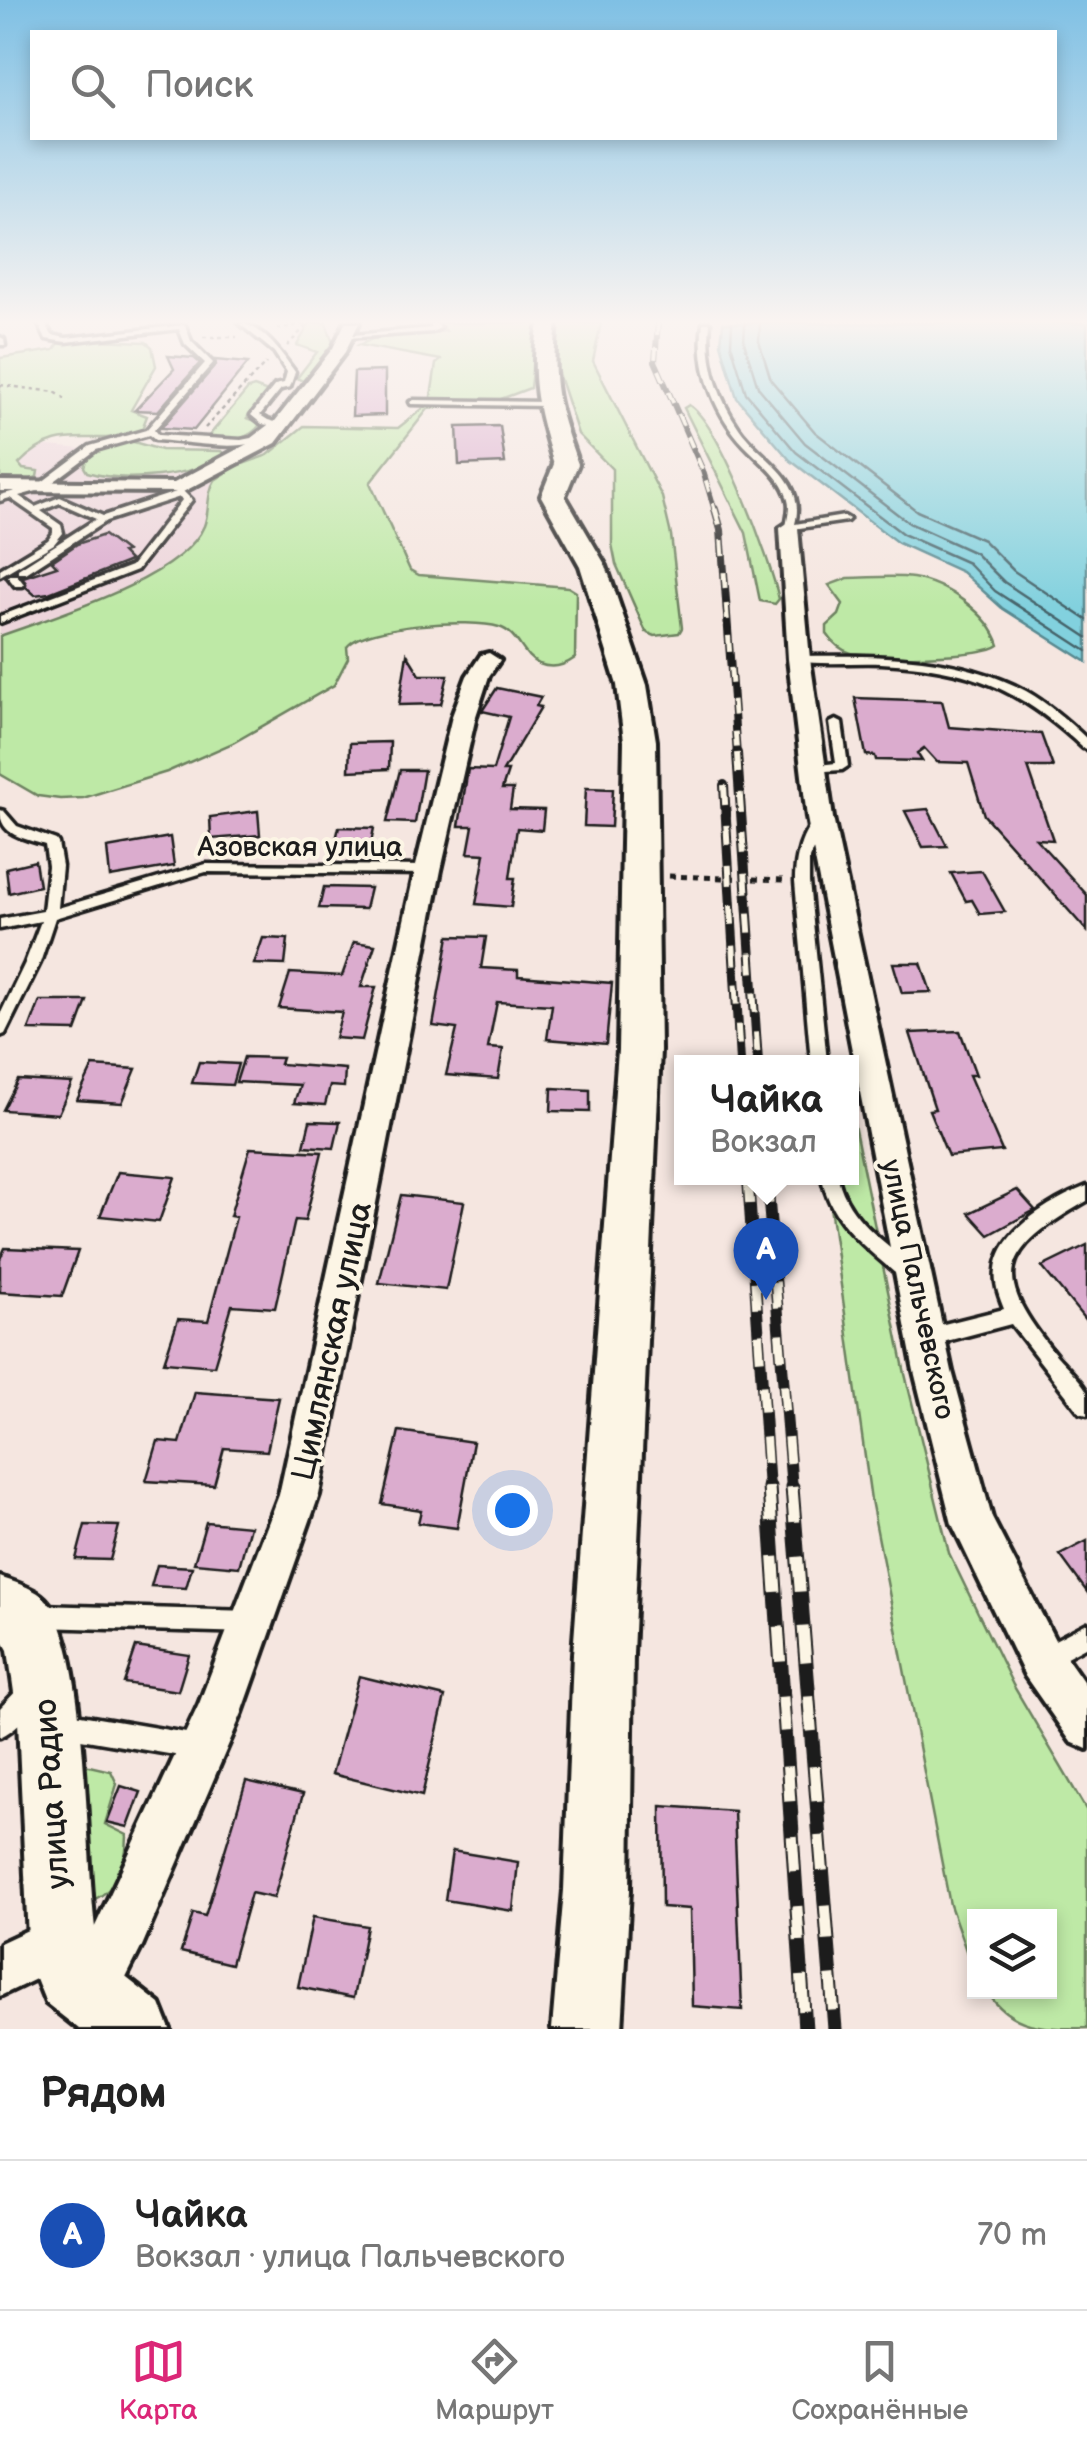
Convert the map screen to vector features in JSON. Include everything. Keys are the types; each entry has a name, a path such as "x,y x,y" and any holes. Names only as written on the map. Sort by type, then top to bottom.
{"main road":[{"path":"551,418 566,464 554,496 593,566 632,685 640,741 638,1050 604,1634 597,1890 587,2029"},
{"name":"улица Радио","path":"10,1611 32,1630 31,1708 95,1988"}],"street":[{"path":"4,493 42,488 180,490 262,444 283,418"},
{"name":"улица Пальчевского","path":"790,528 799,659 820,818 926,1338 973,1524 1041,1660 1087,1726"},
{"name":"Цимлянская улица","path":"95,1988 255,1622 299,1494 428,870 464,716 478,676 489,660"},
{"path":"0,1970 95,1988"}],"lane":[{"path":"42,488 92,448 150,432 162,418"},
{"path":"262,418 279,424"},
{"path":"729,418 788,491 794,505 790,528 844,519"},
{"path":"150,432 155,437 222,444 254,440 279,424"},
{"path":"0,620 134,568 188,500 180,490 103,519 18,577"},
{"path":"0,572 51,542 58,533 58,527 36,510 4,493"},
{"path":"36,510 60,500 103,519"},
{"path":"33,596 44,604"},
{"path":"799,659 944,666 986,675 1063,720 1087,745"},
{"path":"814,769 842,766 836,723"},
{"path":"0,814 12,829 51,843 55,856 50,915 40,948 0,1030"},
{"path":"818,1055 802,860 820,818"},
{"name":"Азовская улица","path":"0,924 50,915 206,868 428,870"},
{"path":"831,1185 841,1212 915,1279"},
{"path":"1087,1193 1052,1210 1022,1232 1001,1265 1005,1297 1087,1406"},
{"path":"926,1338 1016,1314"},
{"path":"10,1611 255,1622"},
{"path":"1041,1660 1087,1634"},
{"path":"31,1708 202,1747"}],"path":[{"path":"150,432 192,434 214,418"},
{"path":"673,876 802,882"}],"shaded area":[{"path":"24,444 340,471 331,535 0,659 0,461"}],"green space":[{"path":"0,418 146,418 142,429 125,435 50,442 19,464 23,469 38,471 37,477 20,483 0,479"},
{"path":"224,418 247,418 261,423 238,439 208,437"},
{"path":"411,418 421,418 370,483 410,570 419,575 568,587 576,592 575,658 558,666 539,664 506,630 485,624 443,624 374,633 347,647 348,658 334,685 233,743 167,772 83,798 60,799 38,796 0,774 0,636 113,594 170,563 191,545 204,526 215,480 237,466 268,455 304,426 398,428"},
{"path":"573,418 622,418 662,497 671,535 682,628 679,633 655,636 646,632 616,564 612,544 612,469 578,434"},
{"path":"689,418 702,418 743,495 774,580 779,599 775,604 760,601 746,533"},
{"path":"127,440 161,450 221,451 226,456 195,469 158,476 102,476 87,472 84,467 88,454"},
{"path":"905,577 939,586 976,611 999,645 927,656 847,652 829,637 827,626 839,615 843,604 829,585 848,578"},
{"path":"859,1149 905,1374 949,1553 1013,1685 1087,1811 1087,2028 1030,2024 1007,2013 993,1999 1057,1999 1057,1909 967,1909 967,1953 950,1905 871,1500 827,1185 859,1185"},
{"path":"72,1762 111,1771 117,1784 105,1824 127,1835 118,1877 105,1893 85,1903"}],"water":[{"path":"754,418 1087,418 1087,662 1002,608 962,572 898,543 790,460"}],"building":[{"path":"170,418 204,418 194,430 161,428"},
{"path":"500,426 505,463 459,465 457,427"},
{"path":"104,535 126,552 122,553 130,561 49,593 35,595 26,587 23,577 57,566 52,561 77,544"},
{"path":"407,654 420,675 448,675 441,704 399,705"},
{"path":"497,688 541,697 536,706 541,707 503,771 508,771 502,789 513,789 510,809 544,810 542,830 517,828 510,878 515,878 511,907 476,904 485,854 468,853 473,826 459,826 468,769 493,770 509,717 482,711"},
{"path":"855,698 942,701 949,727 1041,734 1053,767 1028,767 1053,840 1036,839 1087,895 1087,931 984,815 968,763 937,762 924,748 917,753 922,761 876,760 875,756 866,755"},
{"path":"390,742 389,769 349,771 350,743"},
{"path":"400,770 424,770 415,823 387,822"},
{"path":"586,788 613,789 611,827 584,826"},
{"path":"928,809 947,846 923,847 905,811"},
{"path":"258,811 260,835 211,839 210,817"},
{"path":"339,827 374,828 370,848 334,848"},
{"path":"170,837 174,866 110,877 107,848"},
{"path":"35,861 39,886 9,893 6,868"},
{"path":"982,871 1005,912 980,914 972,900 966,901 951,873"},
{"path":"324,887 370,888 365,909 319,908"},
{"path":"449,936 486,937 481,968 518,970 518,976 612,983 606,1044 547,1039 552,1005 497,1002 488,1048 503,1049 498,1079 446,1075 457,1029 433,1026"},
{"path":"263,938 288,939 285,965 254,964"},
{"path":"354,942 375,945 361,987 376,987 362,1040 335,1038 342,1012 279,1008 290,973 342,976"},
{"path":"893,963 921,963 931,992 902,993"},
{"path":"40,1001 87,1001 76,1031 29,1030"},
{"path":"960,1031 976,1075 969,1075 1002,1151 948,1156 929,1110 935,1109 910,1033"},
{"path":"244,1057 282,1058 280,1064 345,1069 344,1087 330,1086 325,1105 294,1103 300,1085 236,1082"},
{"path":"199,1062 238,1064 232,1085 192,1083"},
{"path":"93,1066 136,1069 122,1103 77,1100"},
{"path":"18,1080 72,1083 58,1114 3,1110"},
{"path":"552,1088 590,1090 590,1112 551,1111"},
{"path":"310,1121 340,1122 334,1148 304,1146"},
{"path":"250,1148 322,1152 305,1221 295,1220 275,1308 232,1305 214,1366 164,1362 178,1319 208,1321 236,1217 230,1216"},
{"path":"118,1172 175,1177 159,1222 100,1216"},
{"path":"1017,1190 1035,1210 989,1235 969,1213"},
{"path":"401,1195 464,1202 446,1290 379,1283"},
{"path":"1087,1245 1087,1322 1042,1267"},
{"path":"5,1248 78,1251 62,1296 0,1292 0,1259"},
{"path":"195,1392 279,1398 267,1451 224,1448 214,1485 146,1481 158,1441 180,1443"},
{"path":"399,1431 473,1442 457,1528 418,1523 421,1510 382,1504"},
{"path":"206,1522 250,1526 239,1567 194,1563"},
{"path":"85,1525 119,1526 110,1560 76,1559"},
{"path":"1087,1541 1087,1592 1060,1555"},
{"path":"157,1565 192,1567 186,1588 151,1586"},
{"path":"136,1647 189,1655 178,1691 124,1683"},
{"path":"359,1676 445,1697 422,1796 332,1774"},
{"path":"246,1781 303,1794 274,1898 251,1893 231,1964 181,1952 193,1913 205,1916"},
{"path":"121,1786 141,1792 128,1827 107,1822"},
{"path":"661,1806 734,1811 742,2010 692,2006 690,1909 662,1907"},
{"path":"452,1851 518,1862 513,1911 445,1900"},
{"path":"313,1917 367,1926 353,1998 298,1987"}],"railway":[{"path":"680,418 715,511"},
{"path":"715,509 721,530 737,756"},
{"path":"737,753 758,1055"},
{"path":"724,785 740,1055"},
{"path":"748,1185 769,1489"},
{"path":"768,1185 792,1489"},
{"path":"769,1487 805,2029"},
{"path":"792,1487 835,2029"}],"place":[{"name":"Чайка","path":"766,1300"}]}
